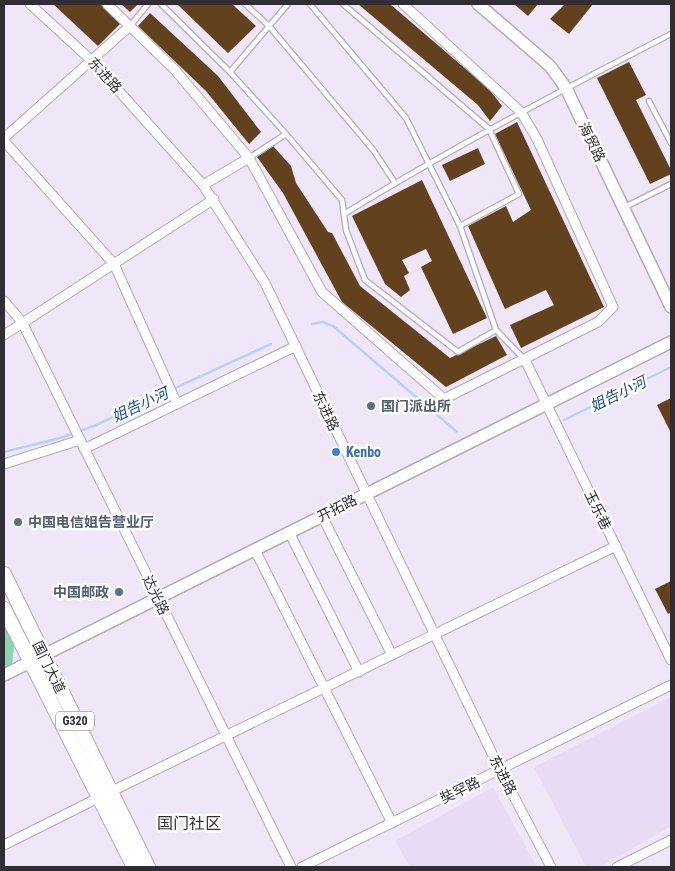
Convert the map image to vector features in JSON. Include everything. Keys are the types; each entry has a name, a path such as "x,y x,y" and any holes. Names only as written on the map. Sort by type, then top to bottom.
{"highway":[{"name":"国门大道","path":"4,574 43,655 134,867"},
{"name":"国门大道","path":"4,609 29,662 104,795 148,867"}],"street":[{"name":"东进路","path":"30,4 91,60 203,185 214,199 265,283 500,770 551,867"},
{"path":"107,4 175,70 249,158 322,292 444,399 598,322 613,307 537,139 521,112 403,4"},
{"name":"海贸路","path":"478,4 550,66 566,88 671,307"},
{"path":"4,138 130,26"},
{"path":"4,142 114,264 175,400"},
{"path":"203,185 249,158"},
{"path":"4,335 214,199"},
{"name":"达光路","path":"4,300 22,322 290,867"},
{"name":"开拓路","path":"4,675 671,342"},
{"path":"4,464 81,442 296,346"},
{"name":"玉乐巷","path":"525,360 671,660"},
{"path":"322,516 392,656"},
{"path":"289,532 359,672"},
{"path":"4,845 616,546"},
{"path":"255,550 392,823"},
{"name":"奘罕路","path":"302,867 671,685"},
{"path":"617,867 671,840"}],"lane":[{"path":"130,26 148,4"},
{"path":"161,4 230,72 342,200 346,230 365,280 458,352 496,330"},
{"path":"245,4 269,26 374,151 395,183"},
{"path":"230,72 288,4"},
{"path":"310,4 406,118 460,226 496,330 525,360"},
{"path":"343,4 489,129 519,194 460,226"},
{"path":"344,214 429,162 671,34"},
{"path":"649,101 671,143"},
{"path":"249,158 286,134"},
{"path":"624,207 671,184"}],"shaded area":[{"path":"671,697 671,826 600,867 586,867 534,767"},
{"path":"493,787 537,867 410,867 395,841"}],"green space":[{"path":"4,618 15,638 12,664 4,668"}],"building":[{"path":"53,4 100,4 121,23 98,46"},
{"path":"121,4 138,4 130,12"},
{"path":"177,4 232,4 256,26 228,53"},
{"path":"358,4 390,4 489,89 502,106 490,121 478,105"},
{"path":"514,4 538,4 528,16"},
{"path":"565,4 593,4 569,34 550,19"},
{"path":"150,13 218,76 261,132 249,144 206,91 138,26"},
{"path":"629,62 646,95 636,100 671,170 671,174 650,184 597,78"},
{"path":"517,122 604,307 521,348 510,325 554,305 546,290 505,309 468,226 506,206 513,222 531,210 495,134"},
{"path":"273,146 291,166 296,183 328,232 332,233 360,286 450,358 496,336 507,355 446,387 342,302 283,193 257,157"},
{"path":"478,148 485,164 450,181 442,165"},
{"path":"422,180 487,318 453,334 421,267 432,261 426,249 402,260 409,273 404,276 410,290 401,297 385,284 352,216"},
{"path":"671,398 671,433 657,405"},
{"path":"671,581 671,612 668,614 655,589"}],"waterway":[{"name":"姐告小河","path":"312,324 322,322 333,326 457,432"},
{"name":"姐告小河","path":"173,389 271,344"},
{"name":"姐告小河","path":"564,420 671,367"},
{"name":"姐告小河","path":"4,452 60,438 94,426 168,391"}],"place":[{"name":"国门派出所","path":"371,406"},
{"name":"Kenbo","path":"336,452"},
{"name":"中国电信姐告营业厅","path":"18,522"},
{"name":"中国邮政","path":"119,592"}],"district":[{"name":"国门社区","path":"189,823"}]}
